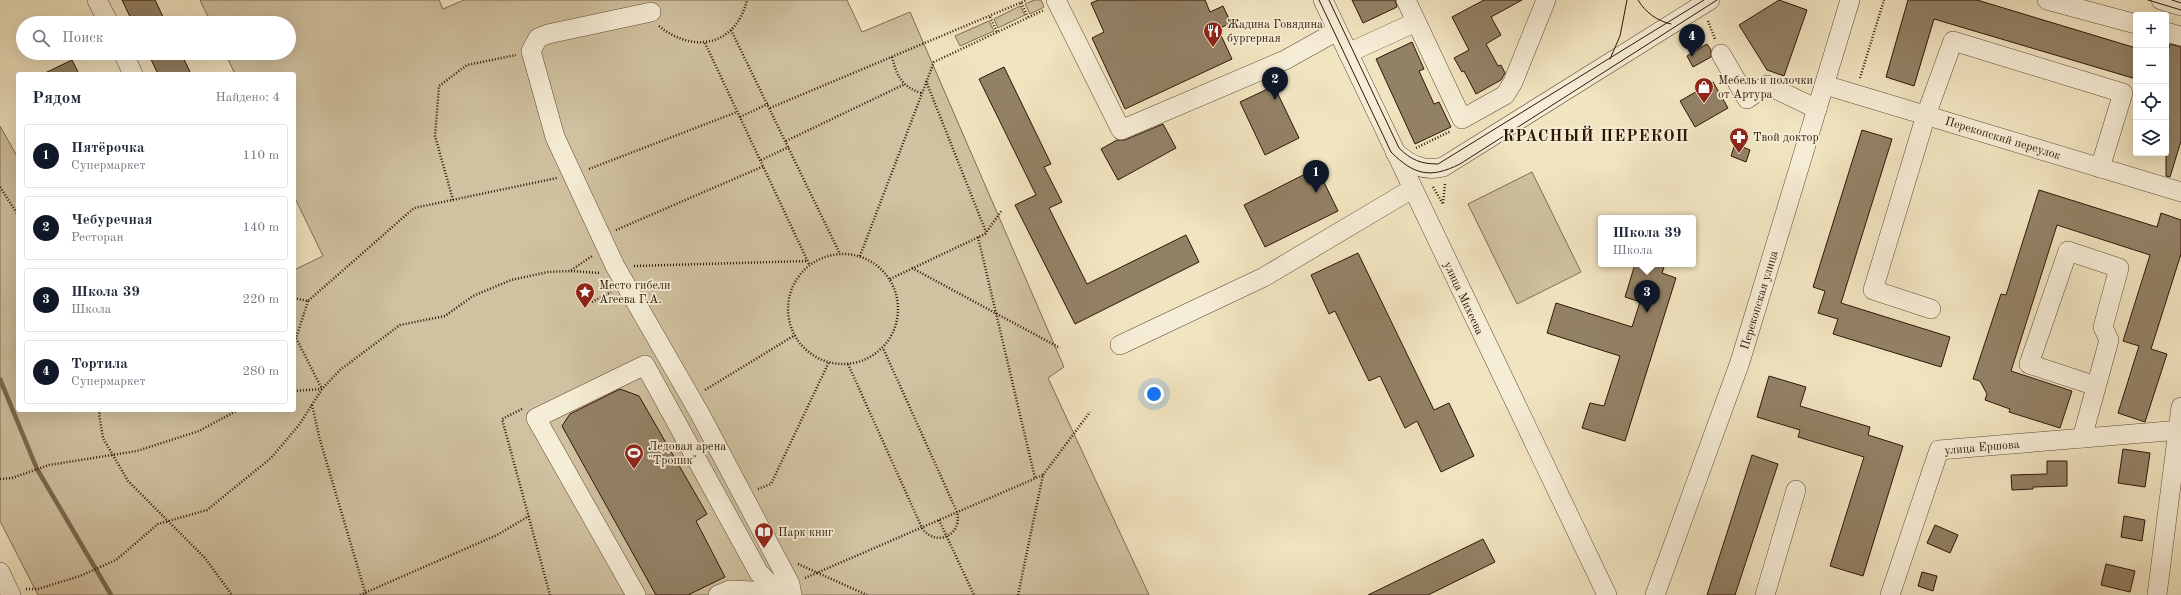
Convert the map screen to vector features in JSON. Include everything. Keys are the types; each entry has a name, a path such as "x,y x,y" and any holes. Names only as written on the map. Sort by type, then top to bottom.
{"street":[{"path":"97,0 105,16"},
{"name":"улица Михеева","path":"1323,0 1607,595"},
{"path":"1406,0 1462,118 1505,95 1513,82 1546,0"},
{"name":"Перекопская улица","path":"1655,595 1740,362 1850,0"},
{"path":"2046,0 2133,23"},
{"path":"2161,0 2181,6"},
{"path":"1057,2 1121,130 1286,60 1337,31"},
{"path":"1395,152 1404,160 1418,167 1434,169 1443,168 1707,7"},
{"path":"655,19 548,34 538,38 531,51 555,137 603,242 620,276 691,399 774,554 785,592"},
{"path":"1348,53 1416,22"},
{"path":"2169,33 2181,36"},
{"path":"1931,309 1873,290 1926,115 1953,41 2123,93 2100,168"},
{"path":"1721,54 1747,99 1767,85 1817,109"},
{"path":"126,60 132,72"},
{"name":"Перекопский переулок","path":"1825,85 2181,192"},
{"path":"1120,345 1264,277 1412,189"},
{"path":"2082,438 2109,340 2103,327 2119,268 2068,251 2029,364 2096,386"},
{"path":"636,595 536,418 645,365 759,574 785,592"},
{"path":"2157,595 2181,407"},
{"name":"улица Ершова","path":"1890,595 1939,450 2179,430"},
{"path":"1766,595 1796,490"},
{"path":"0,572 11,595"},
{"path":"718,595 730,590 785,592"}],"path":[{"path":"655,19 677,38 688,42 705,43 719,38 731,30 742,17 747,0"},
{"path":"770,108 990,17 1027,0"},
{"path":"1855,94 1884,0"},
{"path":"860,256 920,93 934,62 1057,2"},
{"path":"1021,3 1028,17"},
{"path":"1707,7 1721,54"},
{"path":"990,17 997,32"},
{"path":"731,30 840,254"},
{"path":"705,43 809,264"},
{"path":"453,200 435,136 439,86 467,65 531,51"},
{"path":"892,57 896,70 908,88 920,93"},
{"path":"926,81 986,232"},
{"path":"786,141 905,84"},
{"path":"740,117 768,104"},
{"path":"322,389 296,338 308,301 414,208 572,175 738,112"},
{"path":"761,160 789,147"},
{"path":"570,271 603,242 764,166"},
{"path":"0,187 16,212"},
{"path":"890,279 978,237 986,232 1002,210"},
{"path":"978,237 1035,478"},
{"path":"840,254 860,256 877,265 890,279 898,297 899,316 893,334 883,348 869,358 848,364 829,362 818,358 804,348 795,335 788,316 789,299 795,282 809,264 823,257 840,254"},
{"path":"38,589 92,571 116,560 158,524 207,510 271,458 299,425 322,389 340,370 400,324 445,316 473,296 511,280 548,272 570,271 620,276 808,261"},
{"path":"912,268 1060,348"},
{"path":"592,302 620,276"},
{"path":"296,298 308,301"},
{"path":"691,399 795,335"},
{"path":"848,364 922,528 930,536 936,538 947,537 957,526 959,519 957,512 883,348"},
{"path":"743,495 771,484 829,362"},
{"path":"296,391 322,389"},
{"path":"312,405 320,440 366,593"},
{"path":"100,412 99,414 103,438 128,481 205,558 232,595"},
{"path":"0,478 12,478 43,467 137,451 199,431 234,412"},
{"path":"1018,595 1043,475 1090,412"},
{"path":"785,592 819,572 1043,475"},
{"path":"360,595 497,535 529,516"},
{"path":"939,520 974,595"},
{"path":"774,554 819,572 867,595"}],"shaded area":[{"path":"200,0 439,0 443,9 464,0 847,0 862,32 910,12 1064,367 1048,378 1149,595 38,595 0,521 0,126 16,154 16,412 296,412 296,269 323,256 296,200 296,72 234,72 228,60 296,60 296,16 208,16"},
{"path":"1034,0 1041,0 1044,7 1030,14 1025,4"},
{"path":"1020,6 1025,15 998,28 994,19"},
{"path":"989,21 994,31 960,46 955,36"},
{"path":"1532,172 1581,272 1517,304 1468,204"}],"building":[{"path":"122,0 155,0 163,16 130,16"},
{"path":"1098,0 1205,0 1210,12 1223,6 1231,23 1218,29 1232,59 1125,109 1092,38 1104,32 1091,3"},
{"path":"1352,0 1395,0 1397,7 1363,23"},
{"path":"1484,0 1522,0 1491,17 1501,35 1486,44 1498,66 1501,65 1505,73 1501,80 1476,94 1464,71 1462,72 1454,58 1469,50 1452,17"},
{"path":"1779,0 1807,10 1784,76 1767,70 1739,25"},
{"path":"1908,0 1977,0 2133,47 2133,78 1934,19 1914,86 1886,77"},
{"path":"1412,42 1424,69 1419,71 1434,104 1439,102 1451,127 1415,144 1376,59"},
{"path":"1707,44 1711,50 1711,57 1693,67 1687,56"},
{"path":"2170,44 2181,47 2181,141 2170,177 2166,176 2166,156 2169,156"},
{"path":"72,60 78,72 47,72"},
{"path":"151,60 184,60 190,72 157,72"},
{"path":"1004,67 1051,164 1044,167 1062,202 1049,208 1087,284 1186,235 1199,262 1075,324 1015,205 1036,195 979,79"},
{"name":"Мебель и полочки от Артура","path":"1713,82 1728,108 1695,127 1680,101"},
{"path":"1274,86 1299,138 1265,155 1240,102"},
{"path":"1163,124 1176,148 1118,180 1101,149 1117,140 1125,140"},
{"path":"1862,130 1892,139 1841,303 1950,337 1941,367 1833,334 1838,319 1818,313 1825,291 1813,287"},
{"path":"1735,144 1750,150 1746,162 1731,156"},
{"path":"1317,168 1338,211 1265,247 1244,205"},
{"path":"2039,190 2157,227 2161,213 2181,220 2181,254 2151,349 2167,354 2145,422 2118,413 2139,346 2123,341 2150,255 2057,225 2011,371 2072,391 2060,428 2009,412 2010,409 1985,400 1987,394 1980,381 1973,379 2001,294 2006,295"},
{"path":"1358,253 1434,410 1449,403 1474,456 1441,472 1417,421 1405,428 1380,376 1369,381 1335,311 1329,314 1311,275"},
{"path":"1634,267 1664,267 1662,273 1676,278 1625,441 1582,428 1590,403 1604,406 1620,356 1547,333 1556,303 1632,327 1640,302 1625,297"},
{"path":"1769,376 1806,387 1800,406 1870,427 1868,435 1903,446 1863,576 1830,566 1864,457 1798,437 1800,430 1757,417"},
{"name":"Ледовая арена \"Тропик\"","path":"620,389 639,396 707,514 696,521 725,577 688,595 656,595 562,426 570,414"},
{"path":"2123,449 2150,453 2145,487 2118,483"},
{"path":"1752,455 1778,464 1735,595 1707,595"},
{"path":"2047,461 2067,461 2067,486 2033,487 2033,489 2012,490 2011,475 2047,474"},
{"path":"2124,516 2145,520 2142,541 2121,537"},
{"path":"1935,525 1958,535 1950,553 1927,543"},
{"path":"1483,539 1495,562 1428,595 1368,595"},
{"path":"2106,564 2135,571 2130,592 2101,585"},
{"path":"1922,572 1937,576 1933,591 1918,586"}],"waterway":[{"path":"0,379 37,469 111,595"}],"tram line":[{"path":"1319,0 1391,152 1407,166 1415,170 1431,173 1440,172 1460,164 1717,0"},
{"path":"1329,0 1399,148 1408,156 1417,160 1426,163 1438,164 1704,0"},
{"path":"1610,59 1620,36 1627,0"},
{"path":"1638,0 1652,15 1661,21 1671,24"},
{"path":"2148,0 2181,10"},
{"path":"2172,0 2181,3"}],"place":[{"name":"Жадина Говядина бургерная","path":"1213,48"},
{"name":"Тортила","path":"1692,57"},
{"name":"Чебуречная","path":"1275,100"},
{"name":"Мебель и полочки от Артура","path":"1704,104"},
{"name":"Твой доктор","path":"1739,154"},
{"name":"Пятёрочка","path":"1316,193"},
{"name":"Место гибели Агеева Г.А.","path":"585,309"},
{"name":"Школа 39","path":"1647,313"},
{"name":"Ледовая арена \"Тропик\"","path":"634,470"},
{"name":"Парк книг","path":"764,549"}],"district":[{"name":"КРАСНЫЙ ПЕРЕКОП","path":"1596,135"}]}
